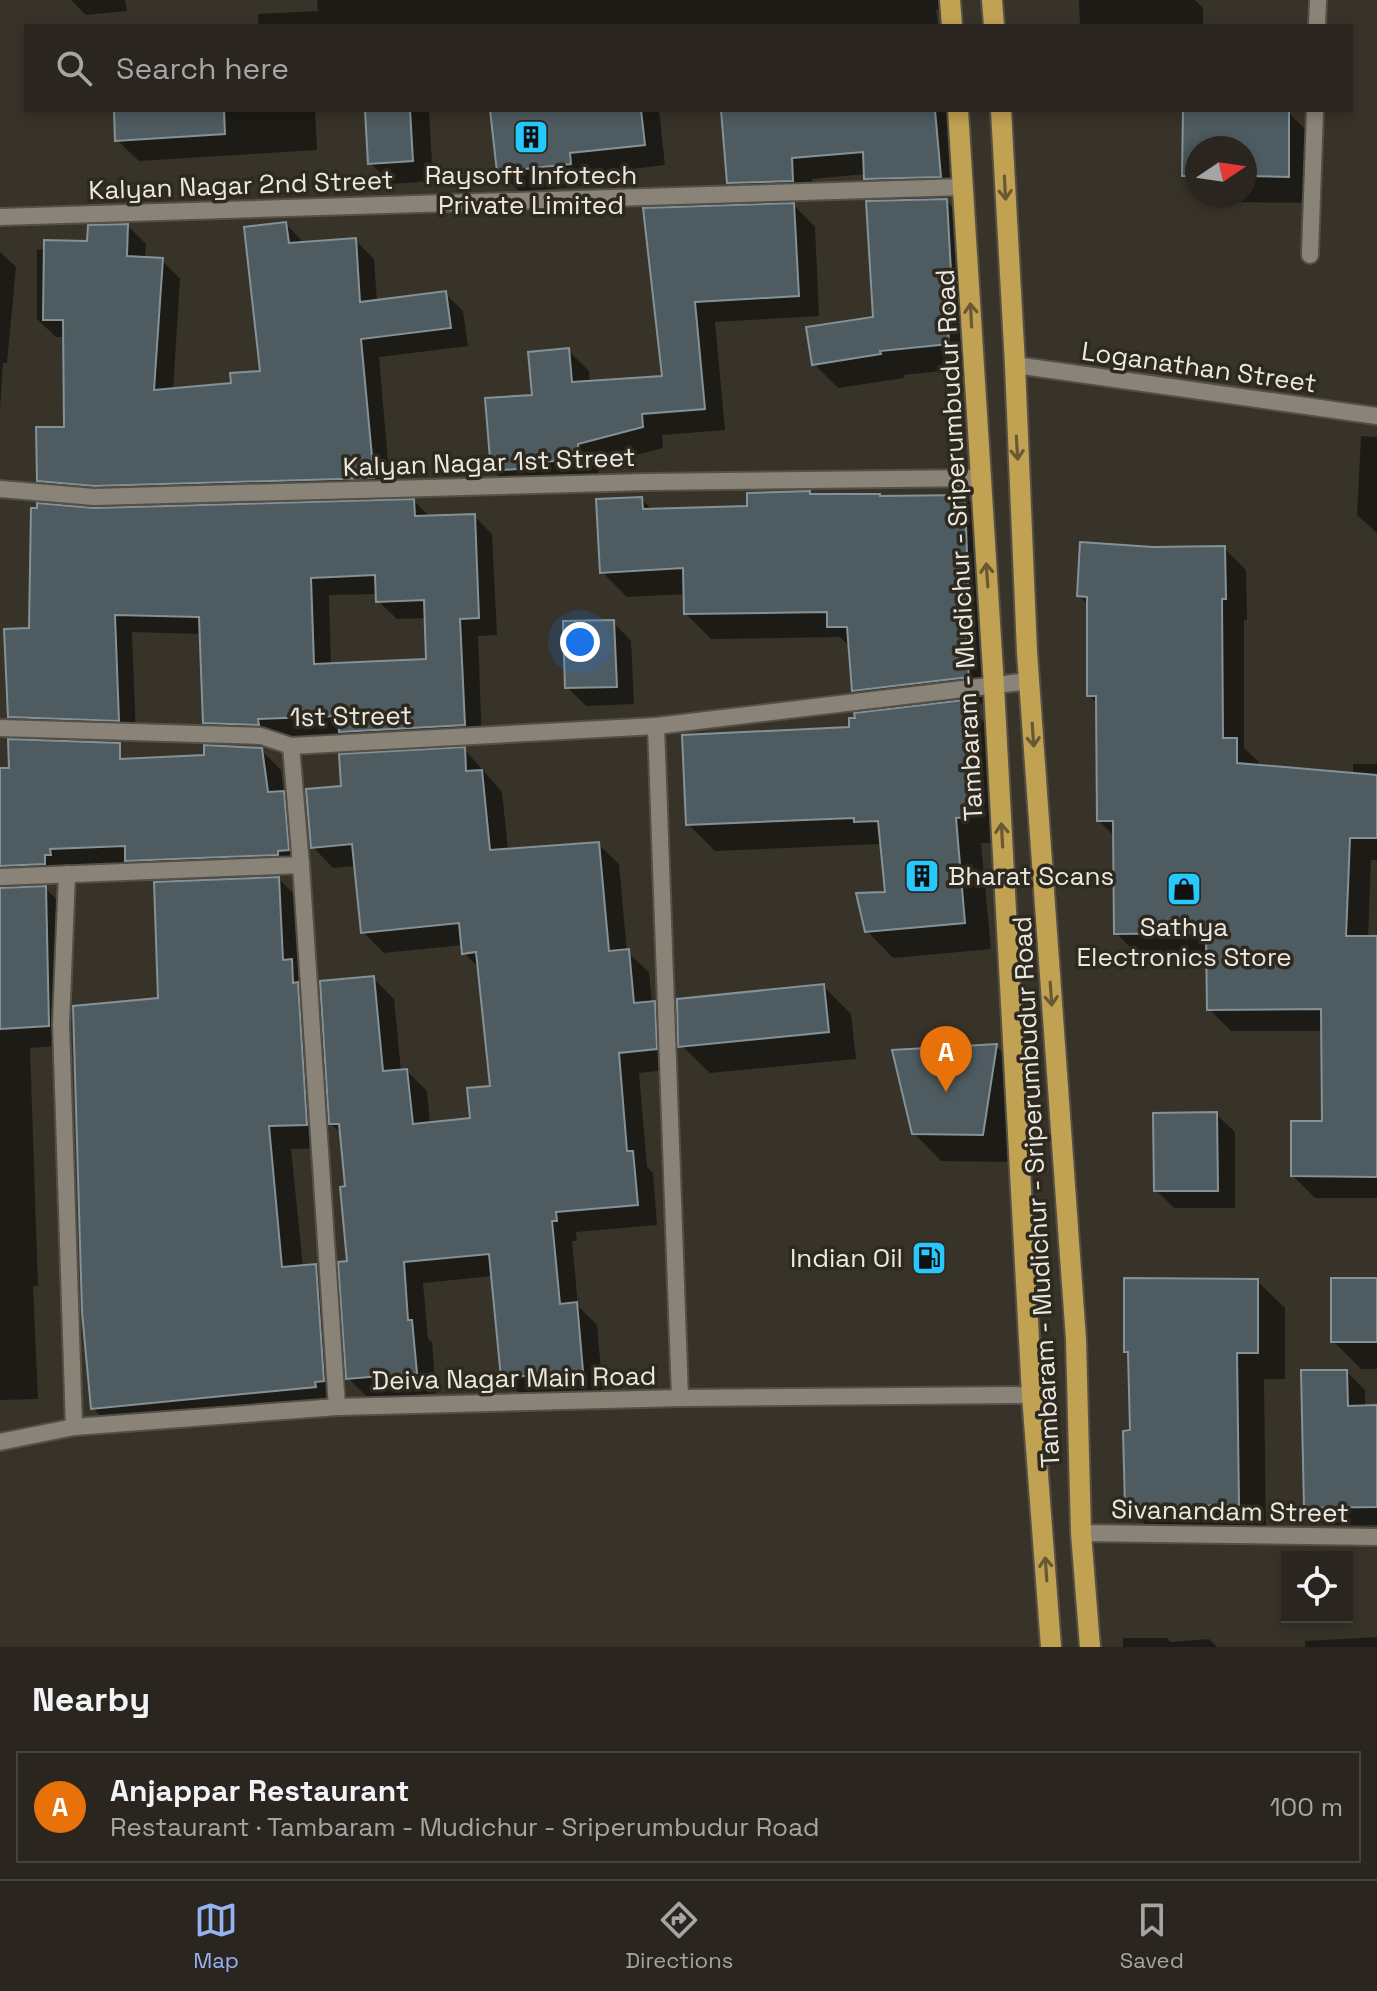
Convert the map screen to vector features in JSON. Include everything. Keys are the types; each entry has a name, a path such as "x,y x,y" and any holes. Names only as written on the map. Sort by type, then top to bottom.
{"main road":[{"path":"950,0 952,24"},
{"path":"992,0 994,24"},
{"name":"Tambaram - Mudichur - Sriperumbudur Road","path":"958,112 994,687 1032,1395 1051,1647"},
{"name":"Tambaram - Mudichur - Sriperumbudur Road","path":"1001,112 1029,681 1076,1340 1081,1533 1090,1647"}],"street":[{"path":"1317,24 1318,0"},
{"path":"1310,255 1315,112"},
{"name":"Kalyan Nagar 2nd Street","path":"0,217 964,187"},
{"name":"Loganathan Street","path":"1015,365 1377,416"},
{"name":"Kalyan Nagar 1st Street","path":"0,489 94,497 647,482 980,478"},
{"name":"1st Street","path":"0,728 261,736 291,746 656,726 1029,681"},
{"path":"656,726 680,1398"},
{"path":"291,746 337,1407"},
{"path":"0,877 301,865"},
{"path":"67,874 61,1024 74,1427"},
{"name":"Deiva Nagar Main Road","path":"0,1442 74,1427 337,1407 680,1398 1032,1395"},
{"name":"Sivanandam Street","path":"1081,1533 1377,1537"}],"building":[{"path":"114,112 224,112 225,134 115,141"},
{"path":"365,112 410,112 413,161 368,164"},
{"name":"Raysoft Infotech Private Limited","path":"490,112 641,112 645,145 570,153 571,164 497,172"},
{"path":"721,112 935,112 941,177 864,179 863,152 792,158 793,181 727,183"},
{"path":"1183,112 1289,112 1289,177 1257,176 1257,136 1185,136 1185,176 1182,176"},
{"path":"947,199 953,308 947,309 949,344 880,351 881,354 812,365 806,327 873,317 866,201"},
{"path":"794,203 799,296 695,302 705,409 642,414 643,427 578,444 579,459 529,463 530,468 491,471 485,398 532,395 528,352 569,348 572,382 662,376 643,208"},
{"path":"286,222 289,243 356,238 360,302 446,291 451,328 361,339 374,478 94,486 37,481 36,427 64,427 63,320 43,320 44,240 87,241 88,225 128,224 127,256 163,258 154,390 231,383 230,373 260,371 244,227"},
{"path":"810,491 810,494 880,496 965,495 969,615 964,615 969,677 852,691 847,627 827,627 827,612 684,614 683,568 600,573 596,499 642,497 643,509 747,506 747,493"},
{"path":"414,499 415,516 475,514 479,618 460,619 465,725 339,732 338,716 258,719 259,725 203,723 199,617 115,615 119,721 8,717 4,629 29,628 31,508 37,508 37,503 94,508","holes":["375,575 376,602 424,600 426,659 314,664 311,578"]},
{"path":"1080,542 1153,547 1225,546 1226,599 1222,599 1223,738 1237,738 1237,763 1377,775 1377,838 1350,838 1346,936 1377,936 1377,1177 1291,1176 1291,1121 1322,1121 1321,1009 1207,1010 1206,933 1114,934 1113,821 1097,821 1096,696 1087,696 1087,597 1077,596"},
{"path":"614,620 617,687 565,688 563,621"},
{"path":"964,700 970,817 956,818 965,923 865,932 856,893 885,892 878,821 854,822 854,818 686,825 682,735 849,727 849,718 855,718 854,713"},
{"path":"8,739 120,743 120,759 204,755 204,745 262,748 268,792 284,791 289,850 278,851 278,855 125,861 125,846 50,849 51,855 45,855 45,864 0,866 0,768 9,768"},
{"path":"465,747 466,771 482,770 490,850 599,842 609,951 629,949 634,1003 655,1001 657,1049 619,1053 627,1151 633,1151 638,1205 556,1212 557,1221 552,1221 560,1304 577,1302 583,1371 501,1378 489,1254 404,1262 408,1320 412,1320 417,1373 346,1379 338,1262 347,1261 340,1187 345,1186 339,1124 329,1124 320,981 374,976 383,1071 407,1069 413,1124 470,1118 467,1088 490,1086 476,952 462,954 459,923 361,933 352,844 311,848 306,789 341,786 339,754"},
{"path":"279,877 283,960 292,959 293,983 298,982 307,1125 269,1126 282,1267 316,1264 324,1381 315,1382 316,1387 91,1409 82,1312 73,1006 158,998 154,882"},
{"path":"46,886 49,1026 0,1029 0,888"},
{"path":"824,984 829,1032 678,1047 677,999"},
{"path":"997,1044 983,1135 912,1134 892,1050"},
{"path":"1217,1112 1218,1191 1154,1191 1153,1113"},
{"path":"1124,1278 1258,1279 1258,1353 1237,1353 1239,1505 1125,1507 1123,1431 1130,1430 1128,1352 1124,1352"},
{"path":"1331,1278 1377,1278 1377,1342 1331,1342"},
{"path":"1301,1370 1347,1370 1348,1406 1377,1405 1377,1507 1304,1508"}],"place":[{"name":"Raysoft Infotech Private Limited","path":"531,137"},
{"name":"Bharat Scans","path":"922,876"},
{"name":"Sathya Electronics Store","path":"1184,889"},
{"name":"Anjappar Restaurant","path":"946,1092"},
{"name":"Indian Oil","path":"929,1258"}]}
